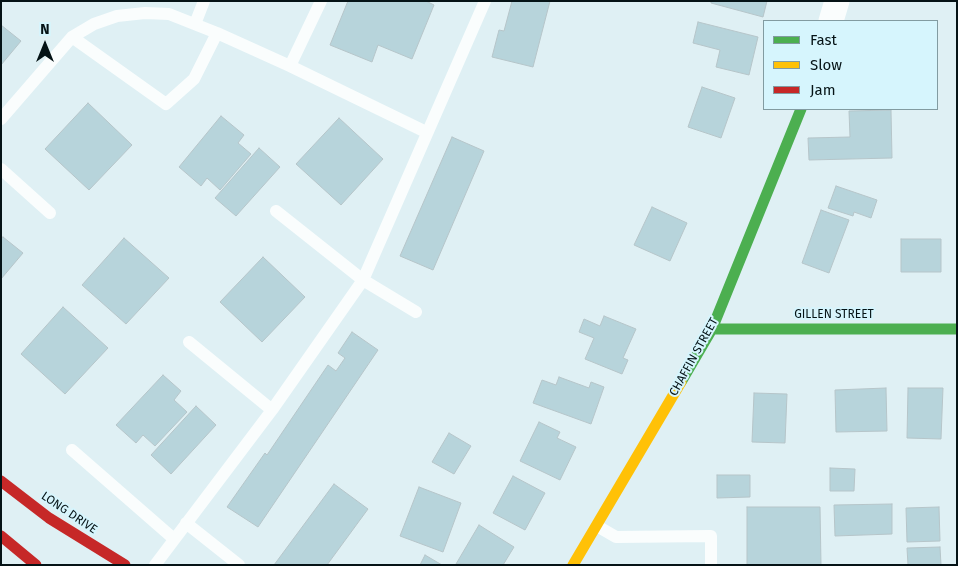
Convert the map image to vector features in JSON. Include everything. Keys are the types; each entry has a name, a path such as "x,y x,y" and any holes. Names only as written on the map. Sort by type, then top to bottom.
{"street":[{"path":"831,20 837,1"},
{"name":"CHAFFIN STREET","path":"573,565 712,329 801,110"},
{"name":"GILLEN STREET","path":"712,329 957,329"},
{"name":"LONG DRIVE","path":"1,480 49,518 125,565"},
{"path":"1,536 36,565"}],"lane":[{"path":"195,24 204,1"},
{"path":"290,66 321,1"},
{"path":"155,565 272,410 363,280 426,132 485,1"},
{"path":"1,119 72,37 94,24 117,16 145,12 169,14 217,33 426,132"},
{"path":"72,37 166,104 194,79 217,33"},
{"path":"1,169 50,213"},
{"path":"276,211 363,280 416,312"},
{"path":"189,342 272,410"},
{"path":"72,450 174,539"},
{"path":"186,523 239,565"},
{"path":"597,526 616,537 711,536 711,565"}],"building":[{"path":"348,1 426,1 434,5 412,59 378,45 372,62 330,45"},
{"path":"512,1 550,1 533,67 492,57 499,30 504,31"},
{"path":"711,1 767,1 763,17 711,3"},
{"path":"698,22 758,37 749,75 716,67 720,50 693,43"},
{"path":"1,25 21,41 1,65"},
{"path":"702,87 735,98 721,138 688,127"},
{"path":"88,103 132,145 89,190 45,149"},
{"path":"891,110 892,158 809,160 808,138 850,137 849,111"},
{"path":"221,116 244,135 238,143 251,154 220,190 207,178 201,186 179,167"},
{"path":"339,118 383,159 341,205 296,164"},
{"path":"452,137 484,151 433,270 400,256"},
{"path":"259,148 280,167 236,216 215,198"},
{"path":"836,186 877,200 871,218 854,212 853,216 828,208"},
{"path":"652,207 687,223 670,261 634,245"},
{"path":"821,210 849,220 829,273 802,263"},
{"path":"3,237 23,253 1,279 1,238"},
{"path":"124,238 169,278 126,324 82,285"},
{"path":"901,239 941,239 941,272 901,272"},
{"path":"263,257 305,297 262,342 220,302"},
{"path":"63,307 108,348 65,394 21,354"},
{"path":"604,316 636,329 623,358 628,360 622,374 585,359 594,338 579,332 584,319 600,326"},
{"path":"352,332 378,350 258,527 227,507 265,453 267,455 328,365 336,371 345,358 338,353"},
{"path":"163,375 181,391 174,400 187,412 155,446 143,435 136,443 116,425"},
{"path":"559,377 589,388 591,382 604,387 591,424 533,403 542,380 556,385"},
{"path":"886,388 887,431 836,432 835,390"},
{"path":"908,388 943,388 941,439 907,438"},
{"path":"754,393 787,394 785,443 752,442"},
{"path":"196,406 216,425 171,474 151,455"},
{"path":"539,422 560,432 557,438 576,447 560,480 520,461"},
{"path":"449,433 471,446 454,474 432,462"},
{"path":"830,468 855,469 854,491 830,491"},
{"path":"717,475 750,475 750,497 717,498"},
{"path":"513,476 545,493 525,530 493,513"},
{"path":"334,484 368,509 327,565 274,565"},
{"path":"419,487 461,503 443,552 400,536"},
{"path":"892,504 892,534 835,536 834,505"},
{"path":"747,507 820,507 821,565 747,565"},
{"path":"939,507 940,541 907,542 906,508"},
{"path":"479,525 514,547 503,565 456,564"},
{"path":"940,547 941,565 908,565 907,548"},
{"path":"425,555 442,565 420,565"}],"traffic: fast":[{"path":"681,382 712,329 801,110"},
{"path":"712,329 957,329"}],"traffic: slow":[{"path":"573,565 681,382"}],"traffic: jam":[{"path":"1,481 49,518 125,565"},
{"path":"1,536 36,565"}]}
